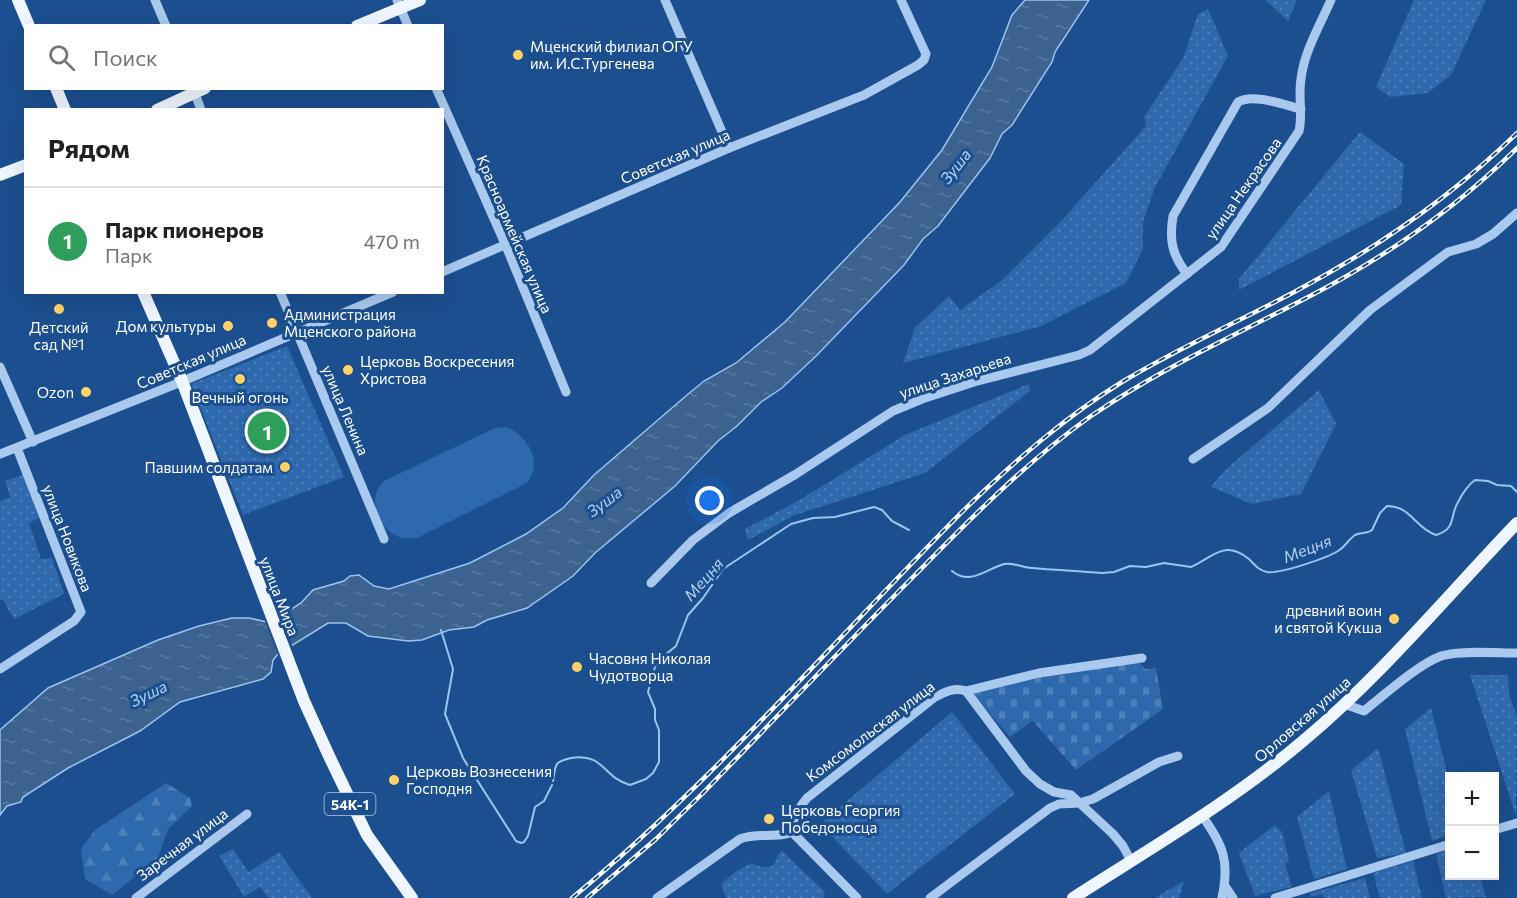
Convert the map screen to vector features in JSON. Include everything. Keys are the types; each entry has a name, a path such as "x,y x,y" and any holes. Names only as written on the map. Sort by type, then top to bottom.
{"main road":[{"path":"18,0 28,24"},
{"path":"361,24 399,4 420,0"},
{"path":"57,90 64,108"},
{"path":"161,108 197,90"},
{"path":"0,175 24,166"},
{"name":"улица Мира","path":"144,294 182,381 304,701 365,832 412,898"},
{"name":"Орловская улица","path":"1073,898 1203,815 1303,741 1344,704 1517,524"}],"street":[{"path":"155,0 165,24"},
{"path":"665,0 729,148"},
{"name":"Советская улица","path":"444,271 729,148 864,95 918,65 924,60 926,54 901,0"},
{"name":"улица Некрасова","path":"1187,274 1221,247 1295,140 1302,122 1300,82 1303,68 1331,0"},
{"path":"399,4 407,24"},
{"path":"197,90 201,108"},
{"name":"Красноармейская улица","path":"437,90 506,246 566,392"},
{"path":"1187,274 1172,249 1170,233 1173,216 1238,102 1243,99 1266,100 1301,108"},
{"path":"1193,459 1268,408 1370,310 1448,252 1476,244 1493,234 1517,213"},
{"name":"улица Захарьева","path":"651,583 693,540 729,513 796,474 893,411 974,382 1090,350 1187,274"},
{"name":"улица Ленина","path":"281,294 384,539"},
{"name":"Советская улица","path":"0,454 182,381 388,294"},
{"path":"0,367 33,442"},
{"name":"улица Новикова","path":"0,669 74,621 81,612 17,448"},
{"path":"1344,704 1364,711 1413,673 1442,656 1460,653 1517,653"},
{"name":"Комсомольская улица","path":"792,832 792,823 797,810 807,798 948,690 966,691 1039,674 1142,658"},
{"path":"966,691 1026,771 1040,784 1054,792 1071,795 1113,834 1131,861"},
{"path":"930,898 1050,808 1059,804 1093,800 1159,762 1178,756"},
{"name":"Заречная улица","path":"136,898 247,814"},
{"path":"1203,815 1226,860 1222,898"},
{"path":"1499,828 1517,823"},
{"path":"657,898 740,839 750,835 784,836 792,832 857,898"},
{"path":"1275,898 1445,845"},
{"path":"1224,886 1233,898"}],"green space":[{"path":"1265,0 1297,0 1288,21"},
{"path":"1414,0 1486,0 1451,75 1428,93 1390,97 1376,87"},
{"path":"1208,9 1228,56 1155,187 1143,222 1143,249 1126,283 1041,326 903,363 915,328 949,296 960,310 1001,281 1063,219 1146,126 1144,117 1183,58 1198,14"},
{"path":"1360,132 1404,164 1401,205 1239,290 1239,279"},
{"path":"287,346 344,477 243,515 191,384"},
{"path":"1029,384 1030,391 925,473 795,515 748,540 745,529 798,501 905,435"},
{"path":"1319,390 1336,424 1301,494 1252,504 1211,487 1224,471"},
{"path":"506,427 521,436 531,450 534,467 527,483 417,538 395,535 381,522 375,505 378,488 384,481 495,428"},
{"path":"23,475 39,518 29,523 41,559 52,558 64,594 14,619 3,600 0,600 0,501 10,497 5,481"},
{"path":"1134,657 1145,669 1156,668 1163,709 1076,770 1033,721 1010,737 966,687"},
{"path":"1470,675 1508,675 1509,694 1517,718 1516,816"},
{"path":"1431,708 1447,772 1445,772 1445,836 1432,841 1405,729"},
{"path":"952,712 1015,794 887,894 820,824"},
{"path":"1378,748 1406,853 1377,858 1351,770"},
{"path":"166,783 190,798 192,806 168,829 158,858 112,895 85,879 81,849 95,830"},
{"path":"1329,791 1347,869 1314,879 1297,817"},
{"path":"1275,825 1282,832 1289,861 1285,864 1292,887 1255,896 1239,853"},
{"path":"233,849 249,872 279,852 312,898 269,898 260,887 244,897 219,856"},
{"path":"782,851 825,892 823,898 726,898 721,884 735,872 751,863 761,867 772,866"},
{"path":"1445,851 1445,880 1481,880 1486,897 1446,898 1436,854"},
{"path":"1413,861 1422,898 1380,898 1373,873"},
{"path":"1365,878 1370,898 1324,898 1322,894 1311,897 1310,893"},
{"path":"1184,881 1179,898 1155,898"}],"water":[{"name":"Зуша","path":"1025,0 1089,0 1012,125 1002,134 990,158 938,226 923,239 904,265 816,356 782,388 761,402 718,441 675,486 595,553 573,576 527,608 487,620 474,627 449,630 422,640 408,641 368,636 346,623 328,623 278,654 273,660 271,672 263,679 180,702 140,731 68,768 23,797 21,802 7,806 0,815 0,730 48,688 158,640 199,626 232,618 249,618 267,622 275,620 301,603 313,590 344,581 350,576 359,575 374,586 389,589 470,563 526,534 563,508 594,475 687,395 704,381 736,363 785,322 900,202 942,150 992,67 1012,15"}],"pier":[{"path":"280,613 293,648 279,658 264,618 274,617"}],"waterway":[{"name":"Мецня","path":"952,571 965,577 972,577 1004,564 1102,573 1114,572 1130,566 1146,567 1164,563 1191,567 1225,550 1240,553 1261,570 1282,571 1324,558 1343,548 1355,535 1372,530 1380,513 1387,506 1408,513 1423,528 1436,535 1450,526 1459,501 1475,480 1511,486 1517,492"},
{"name":"Мецня","path":"553,781 558,763 582,757 597,762 614,777 630,785 646,779 653,773 659,762 659,730 655,720 655,709 648,692 655,667 659,660 676,646 688,615 723,569 791,524 813,518 835,517 874,507 882,510 892,521 909,530"},
{"name":"Мецня","path":"441,630 453,669 445,714 463,758 516,841 524,842 528,836 535,807 544,801 552,785"}],"railway":[{"path":"572,898 676,806 967,507 1041,440 1122,382 1186,346 1296,291 1384,239 1466,179 1517,133"},
{"path":"587,898 656,839 957,533 1044,452 1091,416 1145,382 1340,280 1394,247 1446,210 1517,148"}],"place":[{"name":"Мценский филиал ОГУ им. И.С.Тургенева","path":"518,55"},
{"name":"Детский сад №1","path":"59,309"},
{"name":"Администрация Мценского района","path":"272,323"},
{"name":"Дом культуры","path":"228,326"},
{"name":"Церковь Воскресения Христова","path":"348,370"},
{"name":"Вечный огонь","path":"240,379"},
{"name":"Ozon","path":"86,392"},
{"name":"Парк пионеров","path":"267,431"},
{"name":"Павшим солдатам","path":"285,467"},
{"name":"древний воин и святой Кукша","path":"1394,619"},
{"name":"Часовня Николая Чудотворца","path":"577,667"},
{"name":"Церковь Вознесения Господня","path":"394,780"},
{"name":"Церковь Георгия Победоносца","path":"769,819"}]}
